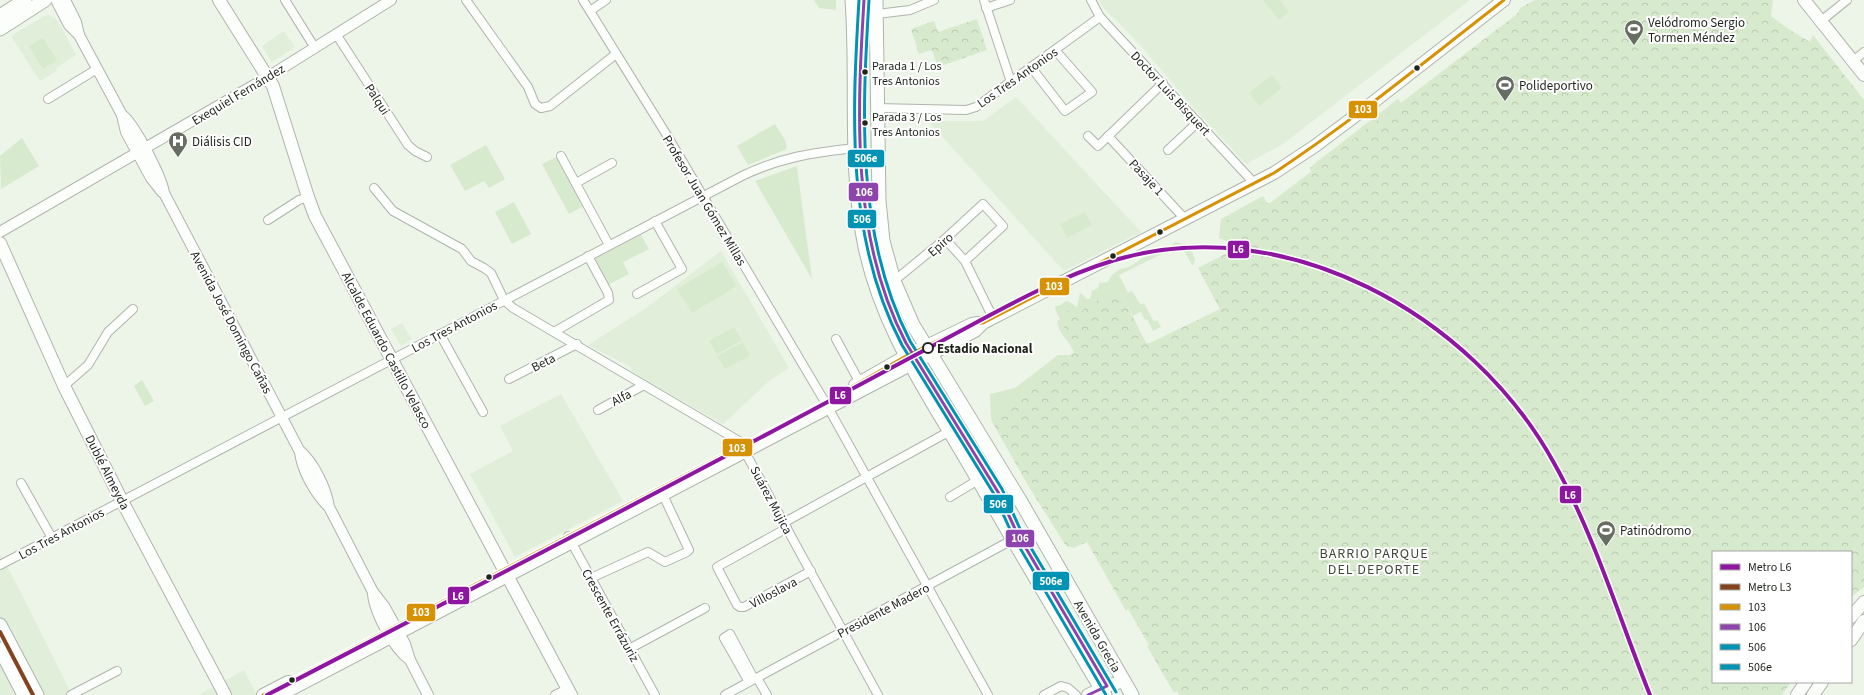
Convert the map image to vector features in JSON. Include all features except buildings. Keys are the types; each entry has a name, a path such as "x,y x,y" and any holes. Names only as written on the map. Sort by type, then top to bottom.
{"main road":[{"path":"0,16 25,0"},
{"path":"0,29 45,0"},
{"name":"Alcalde Eduardo Castillo Velasco","path":"219,0 268,77 277,97 315,216 569,692"},
{"name":"Avenida Grecia","path":"852,0 854,148 858,208 870,268 883,309 908,361 1012,540 1103,692"},
{"name":"Avenida Grecia","path":"876,0 876,108 879,214 886,256 894,281 907,314 1021,502 1132,695"},
{"path":"263,695 393,631 745,448 929,350 972,324 988,320 1284,167 1315,146 1504,0"},
{"path":"1804,0 1864,75"},
{"name":"Dublé Almeyda","path":"0,243 64,386 122,501 225,695"},
{"path":"827,405 860,383 908,361"},
{"path":"570,539 663,495 745,448"},
{"path":"1852,616 1862,607"},
{"path":"1852,639 1864,621"},
{"path":"0,625 7,660 37,695"},
{"path":"280,695 393,631"},
{"path":"0,649 24,695"},
{"path":"1088,695 1103,692 1124,681"},
{"path":"1797,695 1805,683"},
{"path":"1808,683 1817,689"}],"street":[{"name":"Avenida José Domingo Cañas","path":"56,0 69,25 79,35"},
{"name":"Avenida José Domingo Cañas","path":"65,0 76,22 79,35 122,115 126,132 141,151 155,185 164,194 299,450 307,459 321,484 329,507 373,592 380,600 393,631 407,648 410,660 428,695"},
{"path":"285,0 316,48"},
{"path":"466,0 528,86 536,104 541,108 550,106 616,54"},
{"name":"Profesor Juan Gómez Millas","path":"583,0 703,196 827,405 988,695"},
{"path":"590,11 606,0"},
{"path":"877,14 910,10 934,0"},
{"path":"1010,0 985,4 1010,82"},
{"name":"Doctor Luis Bisquert","path":"1091,0 1100,17 1163,83 1254,183"},
{"path":"1821,21 1847,0"},
{"name":"Exequiel Fernández","path":"0,232 268,77 316,48 386,1"},
{"name":"Los Tres Antonios","path":"876,108 966,110 976,107 1100,17"},
{"name":"Palqui","path":"336,34 408,145 415,151 427,157"},
{"path":"1031,67 1065,111 1092,92 1055,50"},
{"path":"1853,61 1864,52"},
{"path":"48,99 97,69"},
{"path":"1088,136 1098,146 1163,83"},
{"path":"1168,150 1198,122"},
{"name":"Pasaje 1","path":"1108,136 1186,219"},
{"name":"Los Tres Antonios","path":"0,565 752,171 783,159 804,154 854,148"},
{"path":"561,156 610,245"},
{"path":"576,184 612,163"},
{"path":"374,188 393,212 462,248 471,261 484,268 491,274 504,300"},
{"path":"268,220 299,200 308,197"},
{"name":"Epiro","path":"894,281 945,239 983,204 1003,226 965,262"},
{"path":"637,294 682,269 655,221"},
{"path":"945,239 965,262 988,320"},
{"path":"554,332 608,300 608,294 588,256"},
{"name":"Suárez Mujica","path":"504,300 513,308 733,436 745,448 878,695"},
{"path":"64,386 88,365 104,337 133,309"},
{"path":"440,334 483,412"},
{"path":"836,339 860,383"},
{"name":"Beta","path":"509,379 577,344"},
{"name":"Alfa","path":"598,410 644,385"},
{"name":"Villoslava","path":"811,571 744,607 738,606 717,568 867,477 950,431"},
{"path":"950,497 978,480"},
{"path":"21,483 52,538"},
{"path":"591,578 648,552 665,562 689,550 663,495"},
{"name":"Crescente Errázuriz","path":"570,539 655,695"},
{"name":"Presidente Madero","path":"725,695 1012,540"},
{"path":"629,649 705,608"},
{"path":"754,680 730,634 724,638 754,680 767,695"},
{"path":"71,695 117,671"},
{"path":"1044,695 1061,686 1068,688 1076,695"},
{"path":"555,695 569,692"}],"shaded area":[{"path":"1099,0 1470,0 1283,144 1246,164 1192,106 1140,45 1102,6"},
{"path":"48,15 58,21 76,55 56,68 57,71 40,81 11,36"},
{"path":"284,31 295,47 272,62 262,46"},
{"path":"1016,97 1141,232 1064,271 928,121 983,121"},
{"path":"721,251 789,368 769,381 723,424 645,380 632,371 631,367 588,345 646,308"},
{"path":"402,323 412,339 401,346 391,329"},
{"path":"561,394 623,501 515,557 470,474 513,451 500,426"},
{"path":"0,554 17,585 72,695 0,695"},
{"path":"244,670 257,695 199,695"}],"green space":[{"path":"814,0 836,0 836,10 819,8"},
{"path":"1263,0 1280,0 1289,12 1279,20"},
{"path":"1535,0 1773,0 1771,16 1810,42 1813,35 1864,100 1864,587 1852,596 1852,551 1712,551 1712,683 1790,683 1782,695 1179,695 1177,691 1174,693 1147,646 1149,645 1128,609 1126,611 1087,542 1074,548 1066,546 1029,487 991,420 1002,414 1010,402 1024,396 1028,387 1034,386 1039,380 1047,379 1054,368 1062,364 1068,356 1076,351 1060,319 1067,311 1080,314 1087,305 1094,305 1098,299 1105,298 1116,283 1146,343 1150,343 1220,309 1198,268 1237,248 1232,238 1225,237 1226,220 1237,219 1239,214 1251,212 1256,203 1270,203 1517,14 1520,8"},
{"path":"977,19 987,50 938,67 932,50 919,54 911,29 934,21 938,32"},
{"path":"43,38 57,60 43,69 29,46"},
{"path":"1272,75 1282,88 1259,106 1249,93"},
{"path":"1398,99 1403,106 1319,181 1309,168"},
{"path":"775,124 785,140 787,149 748,165 737,146"},
{"path":"22,138 39,166 1,189 0,156"},
{"path":"486,145 505,179 489,188 484,181 465,191 450,165"},
{"path":"558,156 584,206 569,214 542,164"},
{"path":"797,167 812,279 755,181"},
{"path":"1263,196 1275,215 1262,288 1236,272 1227,241 1219,238 1221,219"},
{"path":"514,202 531,234 512,244 495,212"},
{"path":"1085,212 1092,225 1067,238 1060,224"},
{"path":"641,235 649,249 623,262 629,274 608,285 594,259"},
{"path":"1175,242 1192,246 1190,251 1193,253 1195,258 1194,264 1192,265 1182,247 1176,247 1119,275 1128,293 1132,291 1141,305 1144,303 1154,322 1157,320 1161,327 1153,331 1147,319 1145,320 1141,312 1133,316 1121,293 1131,328 1074,353 1058,326 1057,321 1060,319 1055,309 1056,306 1068,301 1077,307 1080,293 1087,299 1090,299 1092,291 1098,288 1099,283 1108,282 1111,276 1120,269 1129,267 1150,253 1159,253 1165,246 1171,246"},
{"path":"722,262 737,286 692,313 677,289"},
{"path":"734,327 742,340 717,354 709,341"},
{"path":"743,342 750,356 725,369 717,356"},
{"path":"1058,355 1068,355 1080,375 1029,487 991,418 990,394 1015,388"},
{"path":"142,380 154,401 145,406 134,386"}],"metro line":[{"name":"L6","path":"267,695 682,479 1039,290 1095,266 1115,260 1179,248 1243,250 1307,263 1367,287 1424,320 1475,361 1519,409 1554,463 1569,491 1606,578 1650,695"},
{"name":"L3","path":"0,632 33,695"}],"transit line":[{"name":"506","path":"859,0 855,88 857,176 862,220 871,263 884,304 902,345 994,494 1013,536 1106,695"},
{"name":"106","path":"864,0 860,87 862,175 867,219 875,261 888,303 906,343 998,492 1017,533 1107,686 1088,695"},
{"name":"506e","path":"869,0 865,87 867,174 871,217 880,259 892,301 910,341 1002,489 1021,531 1116,692"},
{"name":"103","path":"263,695 825,402 906,356 972,324 983,323 1274,173 1362,111 1504,0"}],"place":[{"name":"Velódromo Sergio Tormen Méndez","path":"1634,46"},
{"name":"Parada 1 / Los Tres Antonios","path":"865,72"},
{"name":"Polideportivo","path":"1505,102"},
{"name":"Parada 3 / Los Tres Antonios","path":"865,123"},
{"name":"Diálisis CID","path":"178,158"},
{"name":"Estadio Nacional","path":"928,348"},
{"name":"Patinódromo","path":"1606,547"}],"district":[{"name":"BARRIO PARQUE DEL DEPORTE","path":"1374,562"}]}
